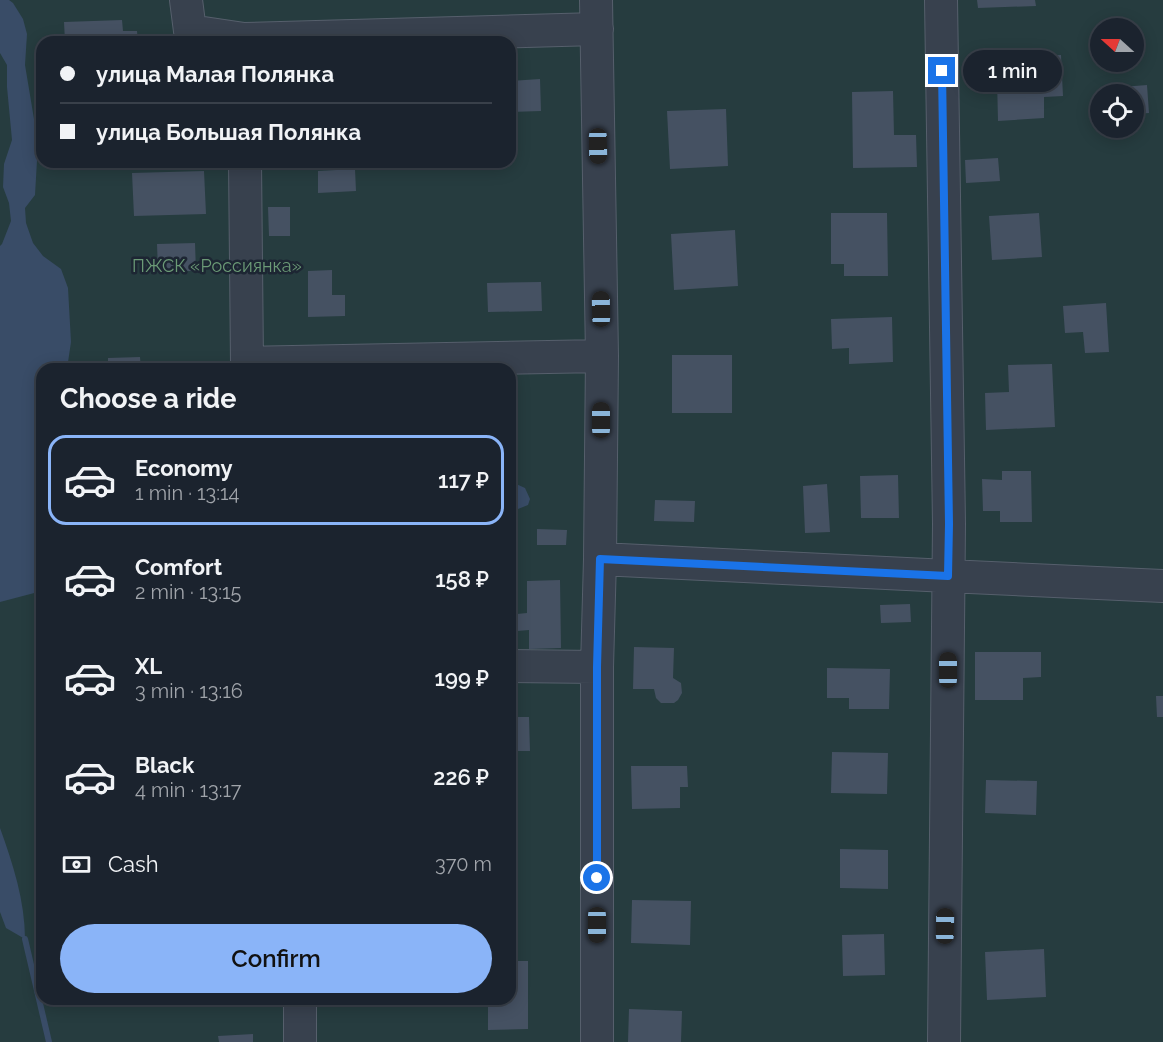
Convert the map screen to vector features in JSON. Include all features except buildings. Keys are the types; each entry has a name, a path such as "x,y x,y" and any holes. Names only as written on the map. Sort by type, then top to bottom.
{"street":[{"path":"186,0 190,31 220,36"},
{"path":"941,0 949,524 944,1042"},
{"path":"300,36 596,15 602,356 597,667 597,1042"},
{"path":"245,168 247,363"},
{"path":"354,363 602,356"},
{"path":"600,559 1163,586"},
{"path":"516,666 597,667"},
{"path":"300,1005 300,1042"}],"green space":[{"name":"ПЖСК «Россиянка»","path":"0,0 1163,0 1163,1042 0,1042"}],"water":[{"path":"0,0 9,0 23,19 27,34 25,65 36,131 35,195 25,208 26,223 33,243 43,256 61,269 68,288 71,342 68,363 36,363 36,593 0,602 0,246 11,221 9,203 3,187 4,164 12,140 7,65 0,53"},
{"path":"516,484 525,488 530,499 528,505 516,510"},
{"path":"0,828 21,897 25,939 6,928 0,912"}],"waterway":[{"path":"25,939 36,986"},
{"path":"40,1005 49,1042"}],"route":[{"path":"597,878 597,667 600,559 948,576 942,71"}]}
